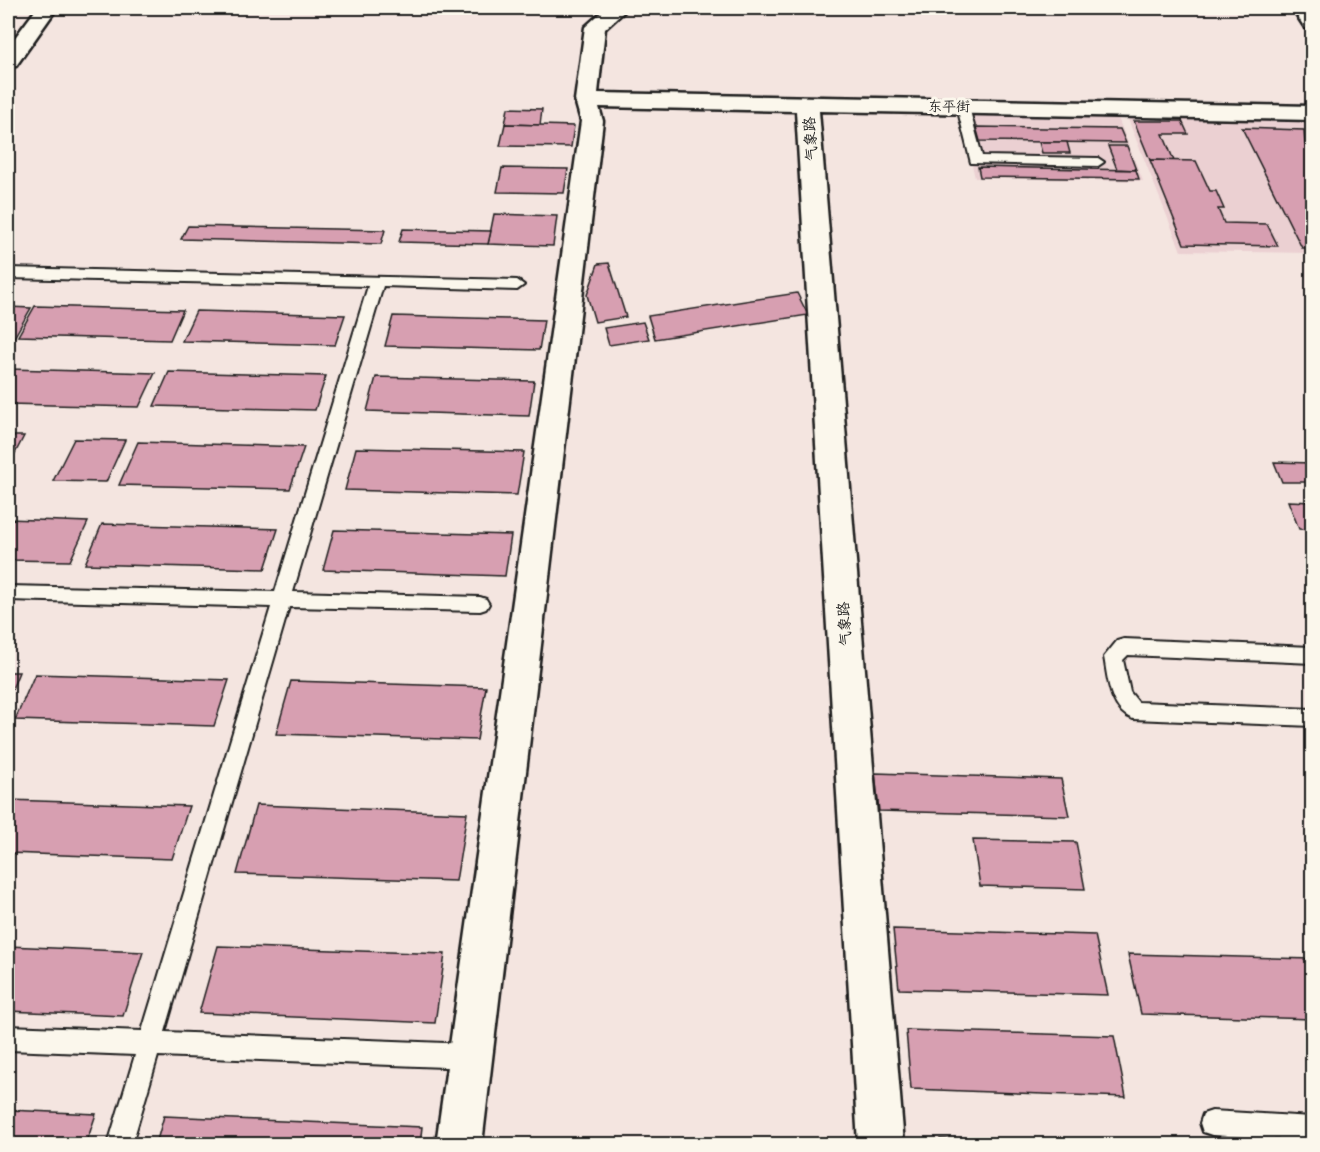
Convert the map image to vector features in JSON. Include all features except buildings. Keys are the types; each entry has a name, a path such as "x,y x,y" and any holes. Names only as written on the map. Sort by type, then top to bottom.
{"street":[{"path":"8,30 25,8"},
{"path":"8,61 47,8"},
{"path":"459,1144 592,121 586,99 595,27 618,8"},
{"path":"1302,8 1312,24"},
{"name":"东平街","path":"586,99 1312,113"},
{"name":"气象路","path":"807,104 881,1144"}],"lane":[{"path":"963,106 976,160 1098,162"},
{"path":"8,273 517,285"},
{"path":"120,1144 377,281"},
{"path":"8,593 480,604"},
{"path":"1312,655 1124,647 1113,657 1121,695 1132,710 1312,718"},
{"path":"8,1038 471,1056"},
{"path":"1212,1123 1312,1129"}],"shaded area":[{"path":"961,115 1118,118 1143,181 975,178"},
{"path":"1128,119 1312,122 1312,253 1181,251"}]}
